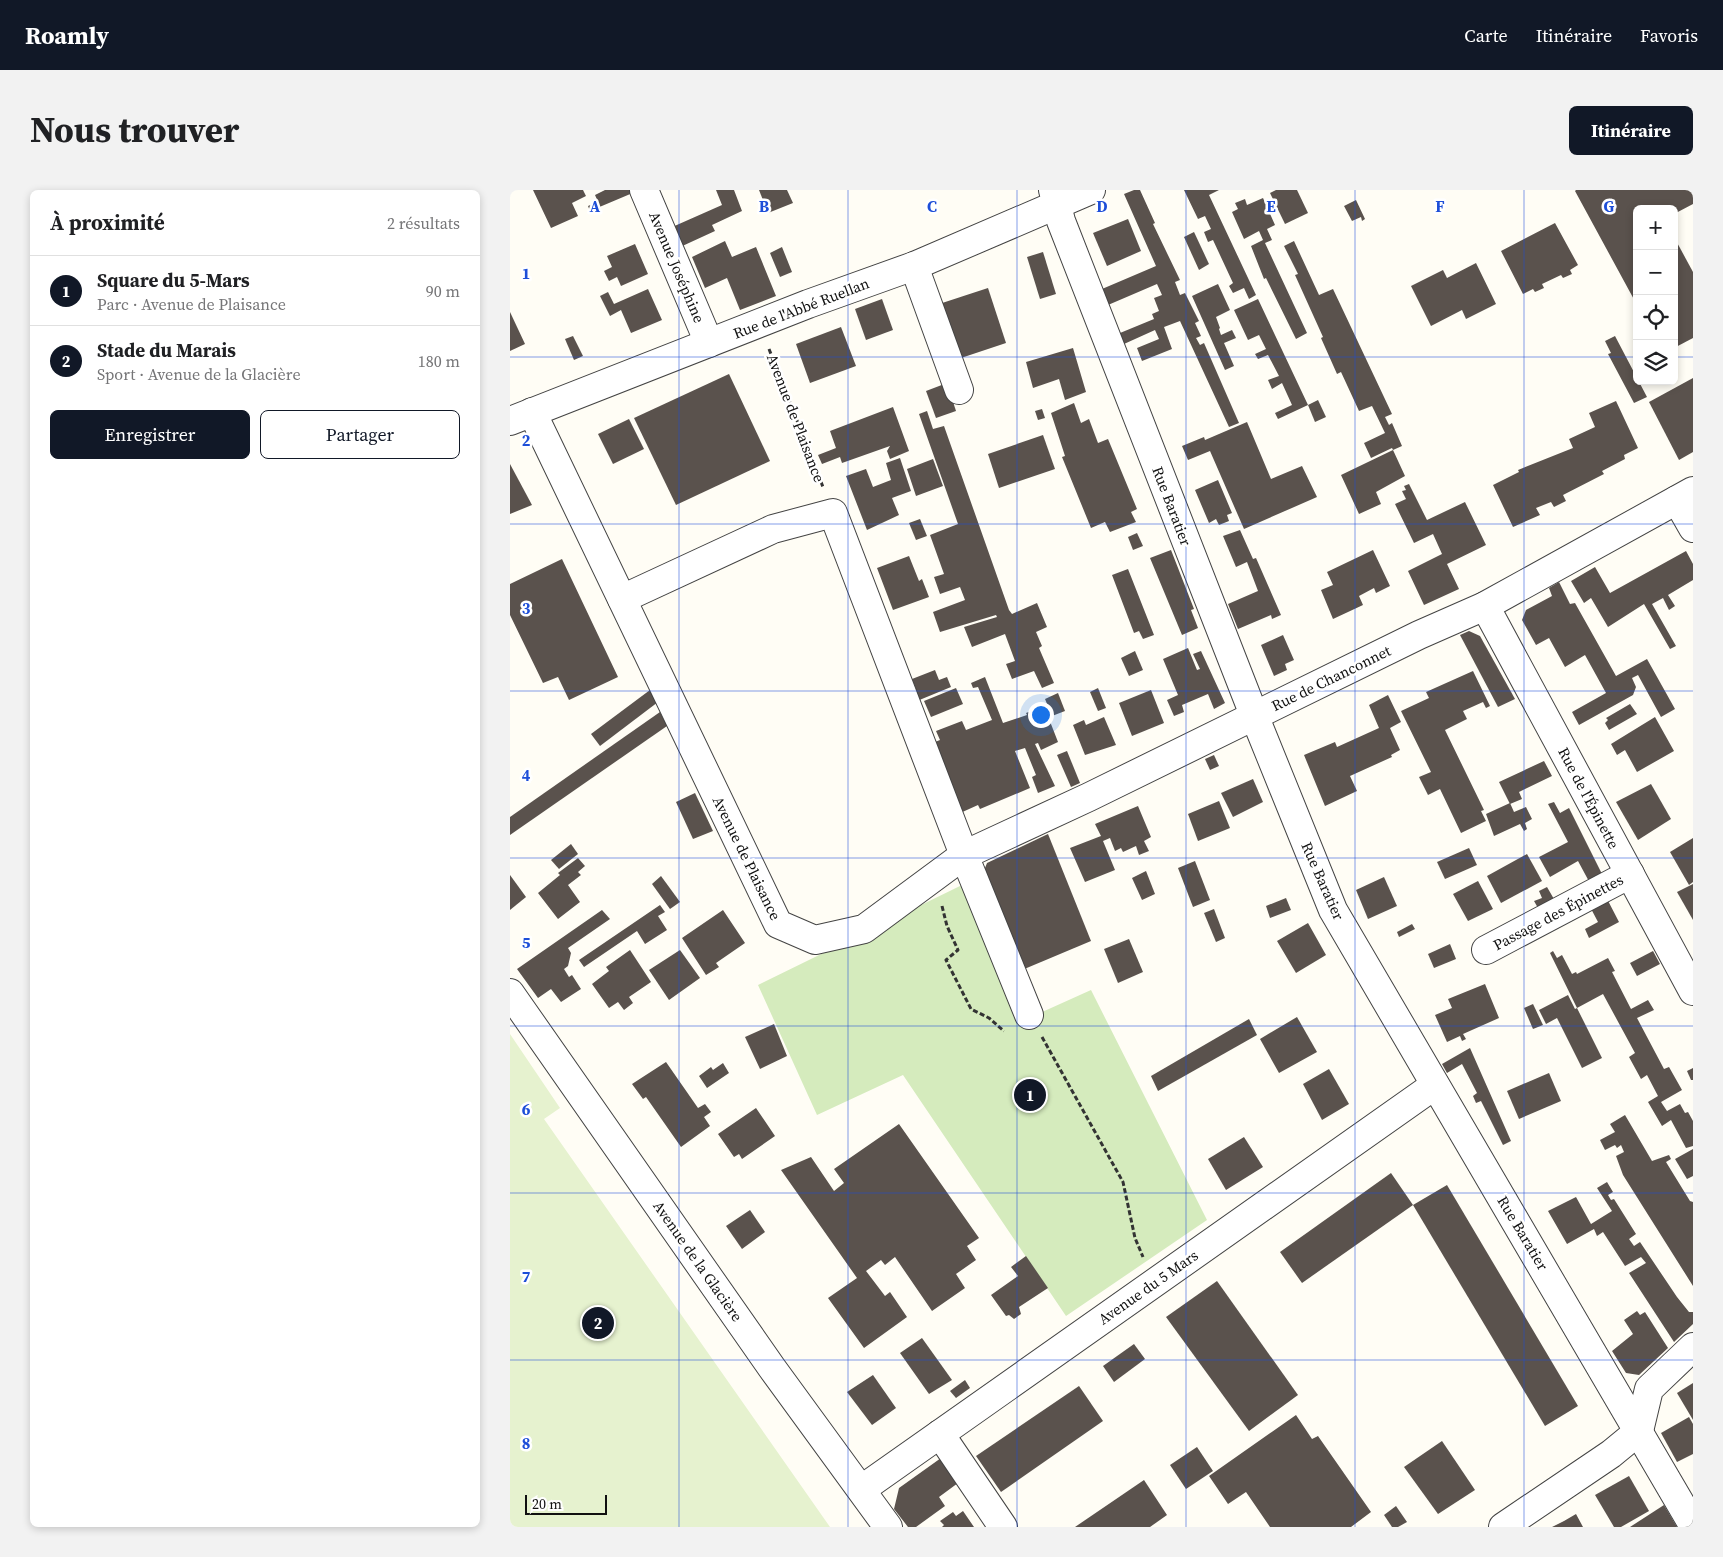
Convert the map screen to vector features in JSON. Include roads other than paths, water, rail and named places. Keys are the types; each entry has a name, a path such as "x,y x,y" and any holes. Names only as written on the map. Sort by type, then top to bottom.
{"street":[{"name":"Avenue Joséphine","path":"644,190 709,344"},
{"name":"Rue de l'Abbé Ruellan","path":"521,417 758,324 914,266 1054,197 1091,190"},
{"name":"Rue Baratier","path":"1054,197 1254,715 1333,910 1693,1525"},
{"path":"914,266 959,390"},
{"name":"Avenue de Plaisance","path":"521,417 622,599 778,924 816,940 864,929 964,855"},
{"path":"1685,496 1693,528"},
{"name":"Rue de Chanconnet","path":"964,855 1089,797 1419,635 1485,606 1685,496"},
{"path":"622,599 773,529 833,514 1031,1026"},
{"name":"Rue de l'Épinette","path":"1485,606 1693,991"},
{"name":"Passage des Épinettes","path":"1486,950 1630,874"},
{"name":"Avenue de la Glacière","path":"510,993 772,1368 888,1527"},
{"name":"Avenue du 5 Mars","path":"862,1489 1435,1085"},
{"path":"1503,1527 1611,1454 1639,1430 1649,1389 1693,1347"},
{"path":"940,1434 1003,1527"}],"place":[{"name":"Square du 5-Mars","path":"1030,1095"},
{"name":"Stade du Marais","path":"598,1323"}]}
